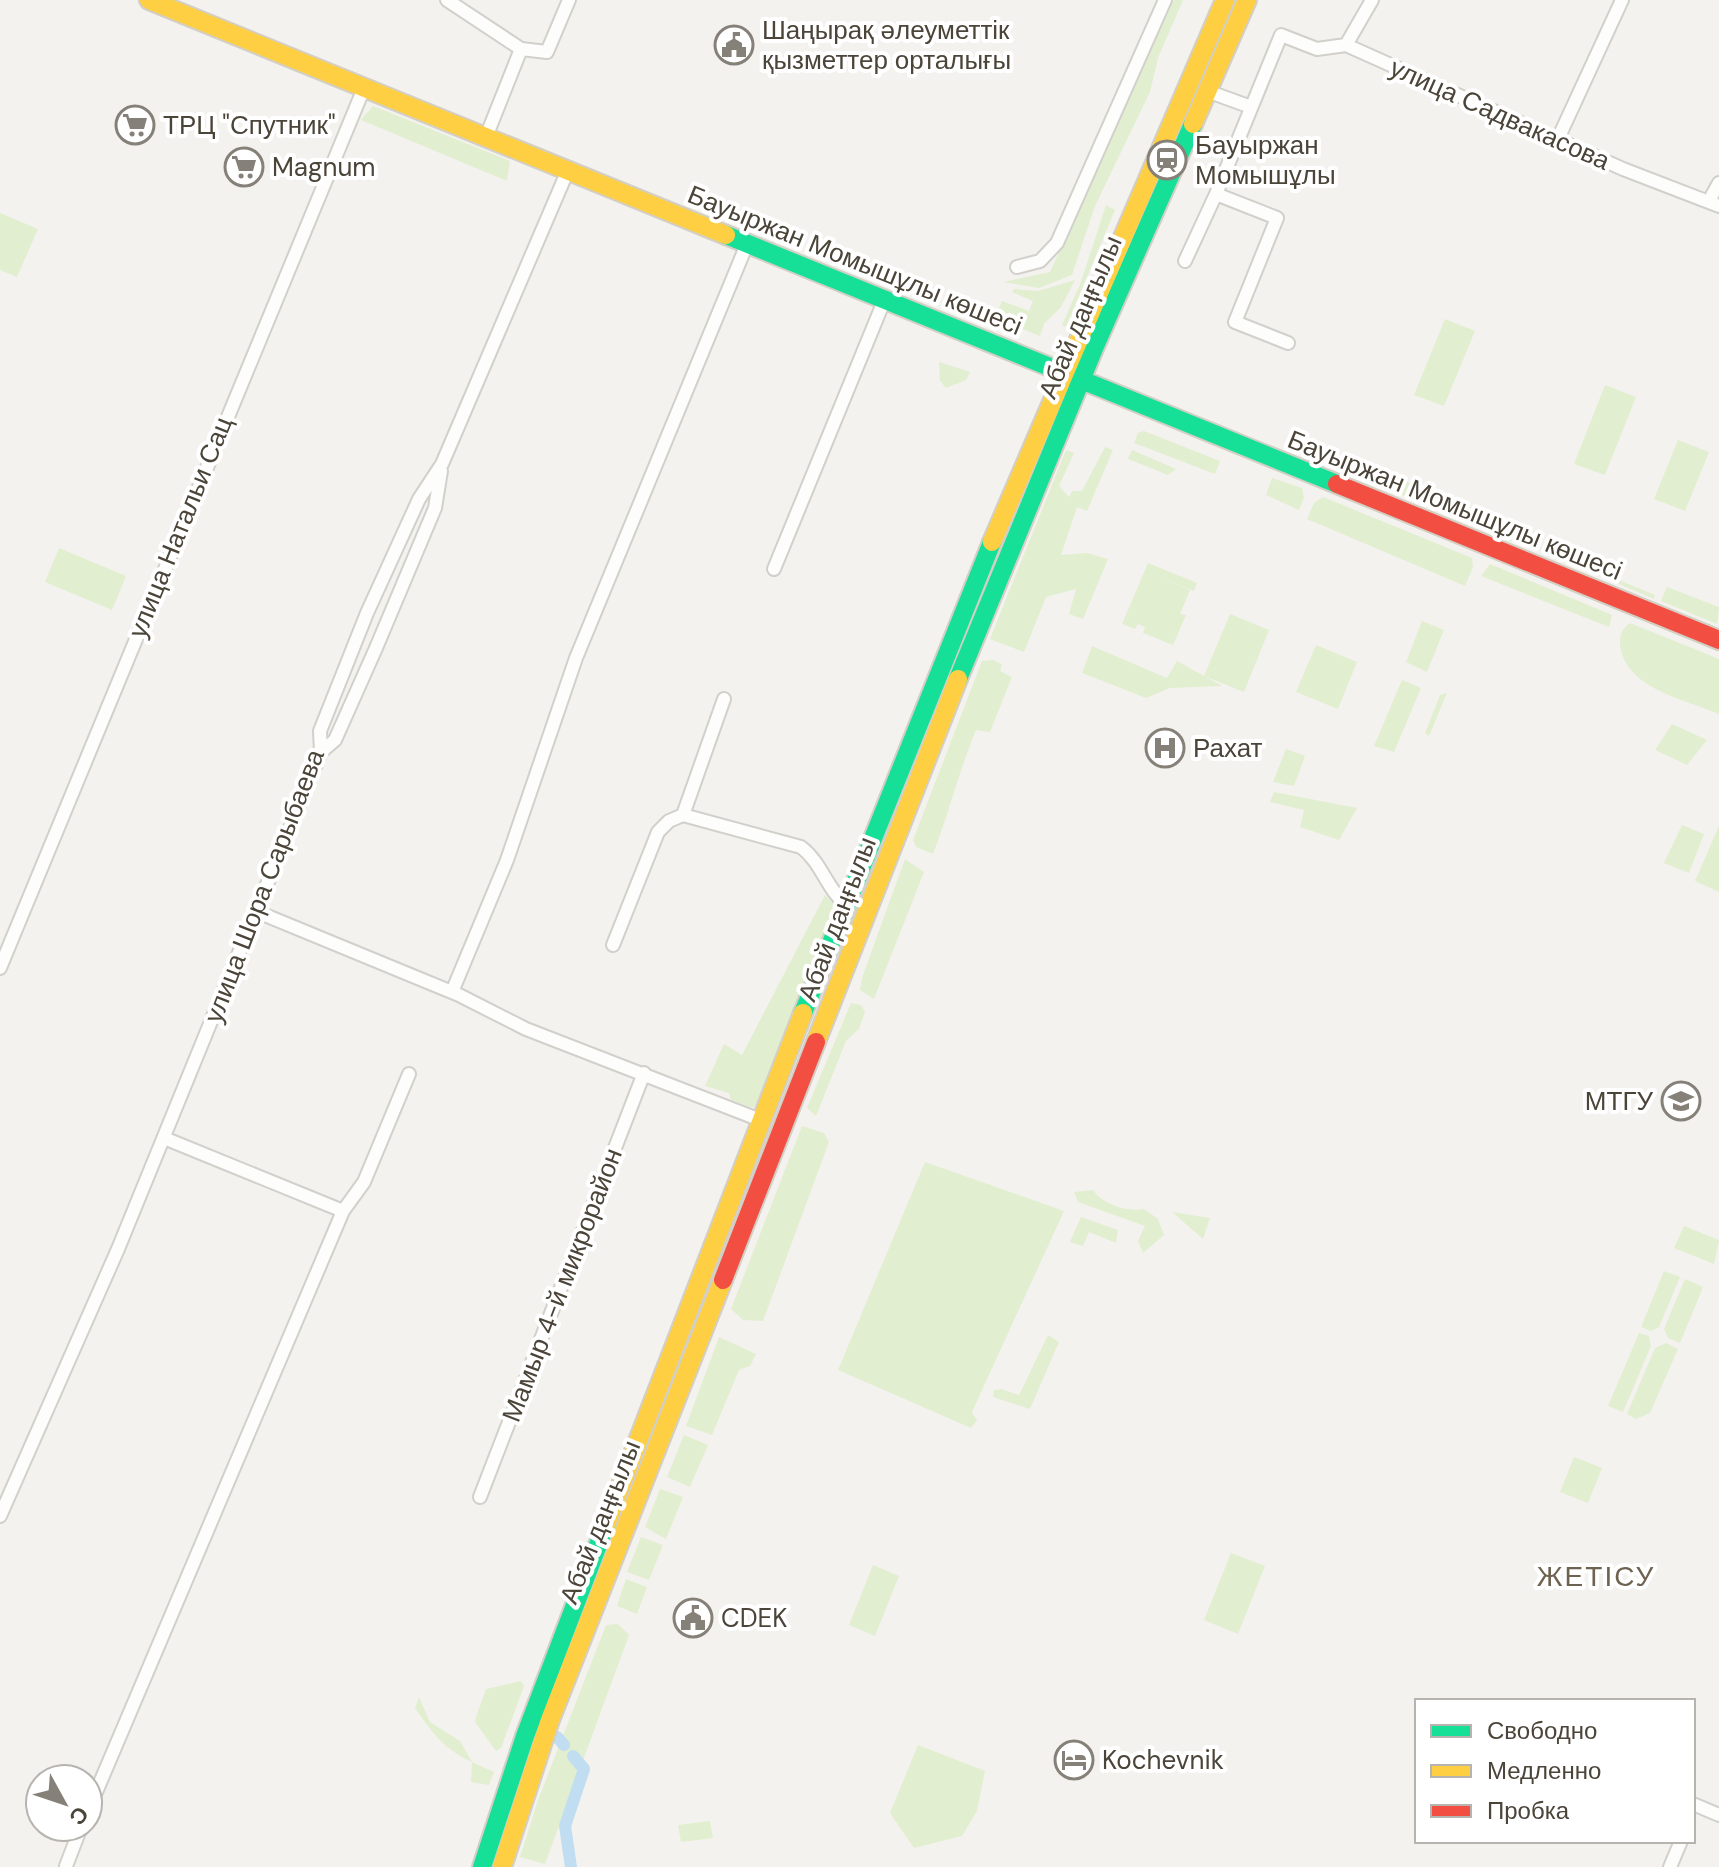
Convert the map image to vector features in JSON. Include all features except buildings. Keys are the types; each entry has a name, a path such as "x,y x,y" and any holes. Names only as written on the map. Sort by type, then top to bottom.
{"main road":[{"name":"Бауыржан Момышұлы көшесі","path":"149,0 1718,638"},
{"name":"Абай даңғылы","path":"482,1867 529,1723 846,905 1061,373 1225,0"},
{"name":"Абай даңғылы","path":"502,1867 550,1720 972,644 1080,381 1247,0"}],"street":[{"path":"447,0 521,49 547,52 569,0"},
{"path":"1017,267 1040,261 1057,243 1165,0"},
{"path":"1346,45 1372,0"},
{"path":"1557,141 1622,0"},
{"name":"улица Садвакасова","path":"1251,107 1281,35 1317,49 1346,45 1557,141 1714,204"},
{"path":"486,137 521,49"},
{"name":"улица Натальи Сац","path":"0,968 364,88"},
{"path":"1185,261 1251,107 1207,91"},
{"name":"улица Шора Сарыбаева","path":"0,1516 164,1138 321,752 320,731 367,613 419,499 442,464 568,170"},
{"path":"1714,204 1719,183"},
{"path":"1216,194 1277,218 1235,322 1288,343"},
{"path":"452,992 507,860 576,658 747,244"},
{"path":"774,569 884,301"},
{"path":"321,752 335,740 429,522 442,464"},
{"path":"683,815 724,699"},
{"path":"613,945 658,832 669,821 683,815 801,847 814,857 834,894 846,905"},
{"path":"255,911 452,992 502,1019 763,1121"},
{"name":"Мамыр 4-й микрорайон","path":"480,1497 644,1073"},
{"path":"104,1773 343,1211 364,1182 409,1074"},
{"path":"164,1138 343,1211"},
{"path":"1695,1808 1719,1815"},
{"path":"66,1866 75,1843"},
{"path":"1670,1867 1680,1843"}],"green space":[{"path":"1174,0 1183,0 1158,58 1150,92 1095,206 1072,275 1039,288 1003,282 1050,272"},
{"path":"373,106 510,161 507,181 361,120"},
{"path":"1106,205 1115,210 1066,327 1062,325 1081,282"},
{"path":"0,213 38,229 17,277 0,270"},
{"path":"1075,280 1061,307 1044,324 1040,336 994,318 1002,301 1029,311 1033,301 1012,292 1014,289 1038,291"},
{"path":"1445,319 1475,331 1444,406 1414,395"},
{"path":"939,362 970,372 966,380 946,388 940,381"},
{"path":"1605,385 1636,397 1605,475 1574,464"},
{"path":"1144,431 1220,461 1215,474 1134,443 1138,433"},
{"path":"1678,440 1709,452 1685,511 1654,499"},
{"path":"1105,447 1113,450 1087,511 1077,507 1061,555 1087,553 1108,559 1083,619 1069,614 1076,589 1046,597 1024,652 990,639 1066,450 1074,453 1059,486 1069,497 1072,491 1082,491"},
{"path":"1132,450 1176,469 1168,475 1128,459"},
{"path":"1385,473 1472,508 1467,522 1381,486"},
{"path":"1272,478 1302,488 1304,498 1299,510 1266,495"},
{"path":"1323,497 1472,558 1473,567 1465,586 1307,519 1314,503"},
{"path":"1482,512 1525,528 1518,544 1476,526"},
{"path":"1547,539 1587,554 1581,570 1541,554"},
{"path":"59,548 126,576 112,610 45,582"},
{"path":"1148,563 1197,583 1194,591 1157,576 1190,590 1180,614 1186,615 1173,645 1143,633 1145,627 1138,624 1135,629 1122,624"},
{"path":"1490,564 1612,615 1609,627 1481,576"},
{"path":"1592,569 1655,595 1654,599 1591,572"},
{"path":"1667,587 1719,607 1717,624 1661,601"},
{"path":"1230,614 1269,630 1244,692 1204,676"},
{"path":"1422,621 1444,630 1427,672 1406,662"},
{"path":"1630,623 1719,659 1719,714 1659,690 1633,672 1620,645 1622,632"},
{"path":"1316,645 1357,662 1338,709 1296,692"},
{"path":"1092,646 1167,678 1177,661 1222,686 1170,688 1146,698 1082,673"},
{"path":"993,660 1002,664 1000,671 1012,677 990,732 976,730 933,854 916,847 913,840 982,661"},
{"path":"1402,680 1421,688 1394,752 1374,746"},
{"path":"1447,693 1429,736 1425,733 1440,695"},
{"path":"1672,724 1707,740 1687,765 1655,750"},
{"path":"1286,749 1305,756 1294,786 1273,782"},
{"path":"1274,792 1357,808 1339,840 1300,827 1304,810 1270,802"},
{"path":"1682,825 1704,834 1689,873 1664,863"},
{"path":"1719,826 1719,892 1695,881"},
{"path":"905,859 924,872 874,999 860,990 862,978"},
{"path":"825,895 840,911 773,1085 753,1108 731,1100 729,1093 705,1086 724,1044 742,1055"},
{"path":"851,1003 861,1005 865,1012 859,1029 846,1041 816,1116 807,1108"},
{"path":"802,1126 824,1133 829,1142 763,1321 743,1320 731,1309"},
{"path":"925,1162 1064,1211 972,1412 977,1420 971,1428 838,1370"},
{"path":"1093,1190 1103,1200 1116,1206 1144,1209 1158,1219 1164,1235 1143,1253 1138,1241 1145,1226 1078,1202 1074,1192"},
{"path":"1172,1212 1210,1218 1203,1239"},
{"path":"1081,1217 1118,1230 1116,1243 1089,1232 1083,1246 1070,1242"},
{"path":"1684,1226 1719,1240 1714,1264 1674,1248"},
{"path":"1664,1271 1680,1277 1659,1327 1651,1331 1641,1327"},
{"path":"1685,1279 1703,1287 1680,1343 1668,1338 1664,1329"},
{"path":"1639,1333 1649,1336 1651,1346 1623,1412 1608,1406"},
{"path":"1048,1335 1059,1342 1030,1409 993,1397 994,1390 1001,1389 1019,1395"},
{"path":"719,1337 756,1354 750,1366 739,1370 712,1435 686,1426"},
{"path":"1666,1343 1678,1349 1650,1413 1636,1419 1627,1414 1655,1348"},
{"path":"684,1435 708,1445 690,1487 667,1477"},
{"path":"1574,1457 1602,1468 1588,1503 1560,1492"},
{"path":"660,1489 683,1497 666,1539 645,1527"},
{"path":"641,1537 663,1545 649,1580 627,1572"},
{"path":"1231,1553 1265,1566 1238,1634 1204,1620"},
{"path":"873,1565 899,1576 875,1636 849,1625"},
{"path":"626,1579 647,1587 637,1614 617,1606"},
{"path":"618,1624 629,1635 545,1864 520,1857 538,1800 606,1625"},
{"path":"521,1681 524,1686 501,1748 496,1751 475,1722 486,1689"},
{"path":"419,1697 430,1722 460,1741 472,1762 446,1746 434,1733 415,1708"},
{"path":"918,1745 985,1771 977,1811 962,1836 914,1848 890,1813"},
{"path":"472,1762 494,1772 489,1785 471,1782"},
{"path":"710,1821 713,1838 681,1842 678,1825"}],"waterway":[{"path":"557,1737 564,1745"},
{"path":"571,1867 565,1826 584,1769 573,1756"}],"traffic: fast":[{"path":"958,679 1095,346 1193,124"},
{"path":"726,235 1337,484"},
{"path":"803,1013 992,542"},
{"path":"482,1867 525,1736 606,1524"}],"traffic: slow":[{"path":"149,0 726,235"},
{"path":"992,542 1225,0"},
{"path":"1193,124 1247,0"},
{"path":"816,1042 958,679"},
{"path":"606,1524 803,1013"},
{"path":"502,1867 550,1720 723,1280"}],"traffic: jam":[{"path":"1337,484 1719,640"},
{"path":"723,1280 816,1042"}],"place":[{"name":"Шаңырақ әлеуметтік қызметтер орталығы","path":"734,45"},
{"name":"ТРЦ \"Спутник\"","path":"135,125"},
{"name":"Бауыржан Момышұлы","path":"1167,160"},
{"name":"Magnum","path":"244,167"},
{"name":"Рахат","path":"1165,748"},
{"name":"МТГУ","path":"1681,1101"},
{"name":"CDEK","path":"693,1618"},
{"name":"Kochevnik","path":"1074,1760"}],"district":[{"name":"ЖЕТІСУ","path":"1596,1576"}]}
